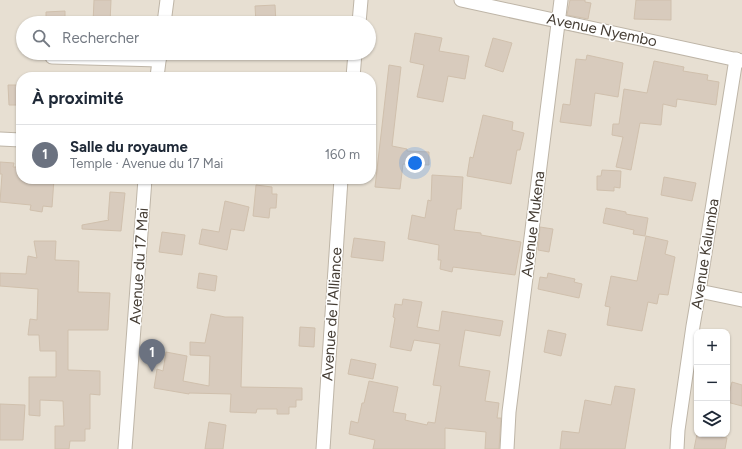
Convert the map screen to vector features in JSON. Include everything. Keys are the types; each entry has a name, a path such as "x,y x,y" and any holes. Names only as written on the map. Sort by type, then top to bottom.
{"street":[{"path":"165,16 167,0"},
{"path":"360,16 361,0"},
{"name":"Avenue Nyembo","path":"461,0 739,60"},
{"name":"Avenue Mukena","path":"507,449 509,412 561,0"},
{"path":"158,72 159,60"},
{"path":"353,72 354,60"},
{"name":"Avenue Kalumba","path":"677,449 678,430 692,326 739,60"},
{"path":"0,139 16,140"},
{"name":"Avenue du 17 Mai","path":"125,449 145,184"},
{"name":"Avenue de l'Alliance","path":"323,449 341,184"},
{"path":"699,291 742,300"}],"shaded area":[{"path":"0,0 742,0 742,449 0,449"}],"building":[{"path":"94,0 111,0 110,16 93,16"},
{"path":"570,0 585,0 585,2 591,3 588,19 567,15"},
{"path":"636,0 671,0 671,20 634,19"},
{"path":"275,5 276,16 256,16 255,6"},
{"path":"65,11 65,16 46,16 46,12"},
{"path":"415,33 442,38 439,51 469,56 465,79 448,76 443,102 417,97 424,65 410,62"},
{"path":"493,38 512,43 503,72 485,66"},
{"path":"587,55 623,63 618,97 595,93 591,126 560,122 563,104 570,105 576,59 586,60"},
{"path":"654,61 684,67 683,71 708,75 707,80 719,82 716,105 677,99 676,107 663,104 661,125 640,123 631,170 616,167 623,137 612,135 613,124 619,124 624,89 647,93"},
{"path":"389,65 401,67 392,146 407,149 407,151 429,152 429,165 403,164 400,189 375,187"},
{"path":"8,85 16,85 16,105 9,105"},
{"path":"483,115 513,122 512,130 524,133 520,150 517,150 511,184 467,176 470,157 473,158"},
{"path":"0,162 14,163 13,167 16,167 16,184 54,184 52,207 43,206 42,212 30,210 31,205 0,202 2,174 0,174"},
{"path":"602,170 621,171 620,188 614,187 614,191 597,190 597,176 601,176"},
{"path":"432,175 463,177 461,209 457,209 454,230 481,233 481,235 521,242 515,275 453,267 452,272 440,269 441,260 438,260 439,245 408,239 412,215 425,218 428,200 431,201"},
{"path":"664,177 696,183 692,201 661,195"},
{"path":"256,185 272,187 272,194 277,194 276,208 270,208 269,218 253,216"},
{"path":"110,192 125,193 121,231 82,229 82,225 109,220"},
{"path":"225,201 249,207 244,231 231,229 227,250 199,244 202,229 219,232"},
{"path":"606,208 626,212 626,214 648,218 645,236 633,234 634,230 603,223"},
{"path":"540,227 553,229 549,252 538,250"},
{"path":"162,232 185,235 182,255 159,252"},
{"path":"646,236 668,241 665,254 675,257 668,295 659,294 657,304 648,302 642,331 607,325 610,307 605,306 611,276 637,281"},
{"path":"354,238 385,242 383,261 351,257"},
{"path":"34,241 56,241 55,260 79,261 78,292 110,293 108,330 68,330 68,370 100,371 100,395 90,394 90,429 85,429 85,441 70,441 69,449 55,449 55,426 64,426 63,401 40,400 40,416 29,415 29,377 56,377 56,351 40,351 39,335 28,335 30,319 37,320 38,289 0,286 0,273 26,274 28,256 37,258"},
{"path":"199,273 217,276 215,291 197,288"},
{"path":"548,273 575,279 574,282 582,284 579,298 538,289 540,277 547,278"},
{"path":"403,299 422,302 417,327 439,331 442,311 503,321 500,336 465,330 459,366 490,371 485,401 499,403 497,418 501,418 499,449 485,449 486,432 445,428 445,449 373,449 375,440 349,434 351,421 358,423 369,381 398,387 393,412 406,414 405,420 427,425 428,422 435,423 441,386 433,385 440,344 414,340 411,351 390,347 395,318 393,317 395,304 402,305"},
{"path":"211,314 225,317 243,317 241,387 302,388 302,400 296,400 296,407 289,407 289,414 277,414 277,409 257,409 256,413 230,412 231,394 189,394 154,388 157,369 163,371 166,352 187,356 183,381 209,386 210,356 190,355 190,342 205,343"},
{"path":"300,327 315,328 314,347 299,346"},
{"path":"548,330 566,334 561,356 544,352"},
{"path":"351,359 376,364 373,379 348,374"},
{"path":"732,382 742,385 742,406 730,403 730,390"},
{"path":"615,386 635,389 625,449 560,449 562,431 579,433 585,400 611,405"},
{"path":"0,404 25,405 23,440 0,440"},
{"path":"209,422 226,425 223,449 205,449"},
{"path":"696,437 727,438 725,449 694,449"}],"place":[{"name":"Salle du royaume","path":"152,372"}]}
